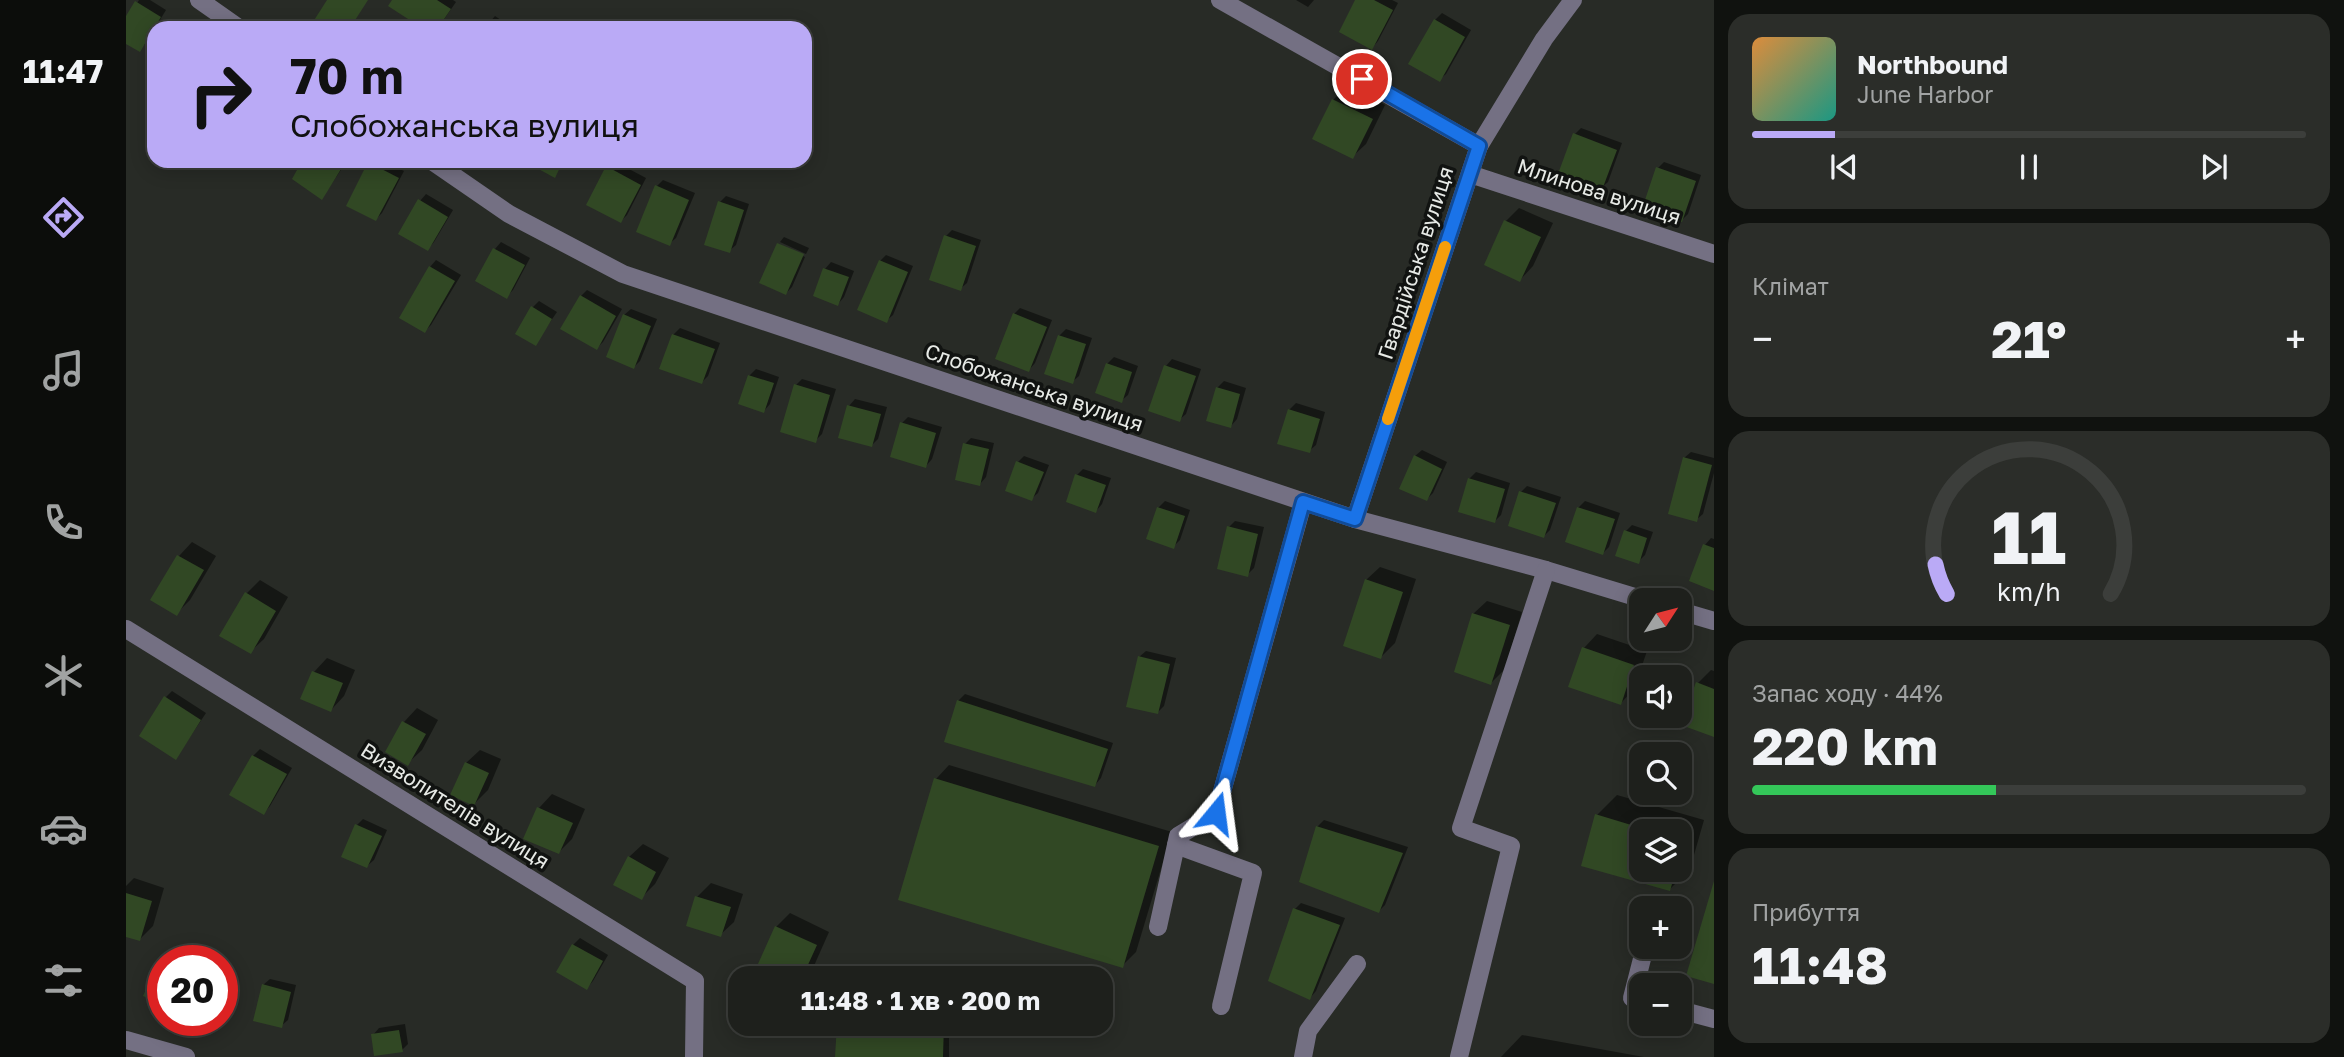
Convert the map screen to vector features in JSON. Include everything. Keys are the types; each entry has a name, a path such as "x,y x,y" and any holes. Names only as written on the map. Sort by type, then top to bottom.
{"street":[{"path":"199,0 229,21"},
{"path":"1220,0 1479,146"},
{"name":"Гвардійська вулиця","path":"1355,519 1479,146 1544,40 1573,0"},
{"name":"Слобожанська вулиця","path":"442,168 509,214 624,274 1355,519 1629,595"},
{"name":"Млинова вулиця","path":"1470,174 1714,254"},
{"path":"1157,927 1178,836 1216,813 1303,502"},
{"path":"1460,1057 1511,846 1461,828 1546,570"},
{"path":"1692,615 1714,621"},
{"name":"Визволителів вулиця","path":"126,629 695,981 695,1057"},
{"path":"1176,845 1253,873 1221,1006"},
{"path":"1303,1057 1308,1031 1357,964"},
{"path":"1692,1013 1714,1019"},
{"path":"126,1040 186,1057"}],"building":[{"path":"327,0 368,0 354,21 314,21"},
{"path":"392,0 437,0 451,9 443,21 411,21 388,6"},
{"path":"1355,0 1374,0 1393,10 1372,50 1339,32"},
{"path":"135,1 161,17 159,21 147,21 147,40 140,52 126,44 126,16"},
{"path":"1434,19 1465,37 1440,82 1408,64"},
{"path":"1332,99 1373,119 1353,159 1312,139"},
{"path":"1573,133 1617,150 1602,190 1558,174"},
{"path":"1656,167 1696,181 1682,222 1642,209"},
{"path":"298,168 342,168 322,200 292,179"},
{"path":"365,168 380,168 399,178 376,221 346,206"},
{"path":"537,168 560,168 555,178"},
{"path":"605,168 641,185 621,223 586,205"},
{"path":"655,185 689,200 670,246 636,232"},
{"path":"418,199 448,217 428,251 398,234"},
{"path":"718,201 744,210 730,253 704,245"},
{"path":"1504,220 1541,237 1520,282 1484,265"},
{"path":"944,235 976,246 961,291 929,280"},
{"path":"777,243 804,254 786,295 759,283"},
{"path":"493,248 525,265 507,299 475,281"},
{"path":"879,260 908,272 887,323 857,310"},
{"path":"429,266 455,281 425,333 399,318"},
{"path":"823,268 849,277 838,306 813,296"},
{"path":"580,295 616,316 597,350 560,329"},
{"path":"531,306 552,319 536,346 515,334"},
{"path":"1013,313 1047,327 1029,372 995,359"},
{"path":"623,314 651,326 634,369 606,357"},
{"path":"672,334 715,349 702,384 659,369"},
{"path":"1058,335 1086,344 1073,384 1044,374"},
{"path":"1106,363 1132,372 1122,403 1095,393"},
{"path":"1164,365 1196,376 1180,422 1148,411"},
{"path":"748,375 774,383 764,413 738,404"},
{"path":"794,384 830,395 816,443 780,432"},
{"path":"1216,387 1240,394 1231,428 1206,421"},
{"path":"847,405 881,414 872,447 838,438"},
{"path":"1288,409 1320,419 1310,453 1277,444"},
{"path":"900,422 936,433 926,468 890,457"},
{"path":"963,443 989,449 980,486 955,480"},
{"path":"1414,455 1442,469 1427,501 1399,489"},
{"path":"1683,457 1712,465 1697,522 1668,514"},
{"path":"1016,461 1044,472 1032,501 1005,491"},
{"path":"1075,474 1106,485 1096,513 1066,502"},
{"path":"1468,478 1505,489 1495,523 1458,512"},
{"path":"1519,491 1556,503 1544,538 1508,526"},
{"path":"1157,507 1185,516 1174,549 1146,539"},
{"path":"1577,507 1615,519 1603,555 1565,542"},
{"path":"1227,526 1258,534 1248,577 1217,569"},
{"path":"1624,530 1647,538 1639,564 1615,556"},
{"path":"1703,544 1714,548 1714,591 1689,581"},
{"path":"177,555 204,570 177,616 150,600"},
{"path":"1365,579 1403,592 1381,659 1343,646"},
{"path":"245,592 276,611 251,654 219,636"},
{"path":"1472,613 1510,625 1491,685 1454,672"},
{"path":"1582,647 1634,665 1629,665 1629,680 1621,705 1568,687"},
{"path":"1138,656 1170,664 1158,714 1126,707"},
{"path":"312,671 343,683 331,712 300,699"},
{"path":"1696,682 1714,689 1714,737 1689,728 1692,728 1692,693"},
{"path":"164,696 201,720 176,760 139,736"},
{"path":"957,700 1108,749 1095,787 944,742"},
{"path":"402,721 426,734 408,766 385,752"},
{"path":"252,755 287,774 264,815 229,795"},
{"path":"465,762 489,773 474,806 450,795"},
{"path":"934,778 1159,846 1123,968 898,900"},
{"path":"537,807 573,823 559,854 523,839"},
{"path":"1595,814 1629,824 1629,879 1581,866"},
{"path":"355,824 382,836 367,868 341,857"},
{"path":"1316,826 1403,853 1379,913 1299,882"},
{"path":"628,856 656,872 642,900 613,885"},
{"path":"1714,881 1714,984 1692,978 1692,973 1687,973"},
{"path":"1638,882 1673,882 1670,891"},
{"path":"126,893 152,901 140,941 126,937"},
{"path":"695,896 731,907 721,937 686,926"},
{"path":"1293,908 1340,925 1310,1000 1268,981"},
{"path":"775,926 817,945 807,966 758,964"},
{"path":"572,944 603,961 587,990 556,972"},
{"path":"262,984 291,992 282,1028 253,1021"},
{"path":"399,1030 403,1052 374,1056 371,1034"},
{"path":"836,1036 944,1036 943,1057 835,1057"}],"slow traffic":[{"path":"1388,419 1445,247"}],"route":[{"path":"1216,813 1303,502 1355,519 1479,146 1362,79"}]}
